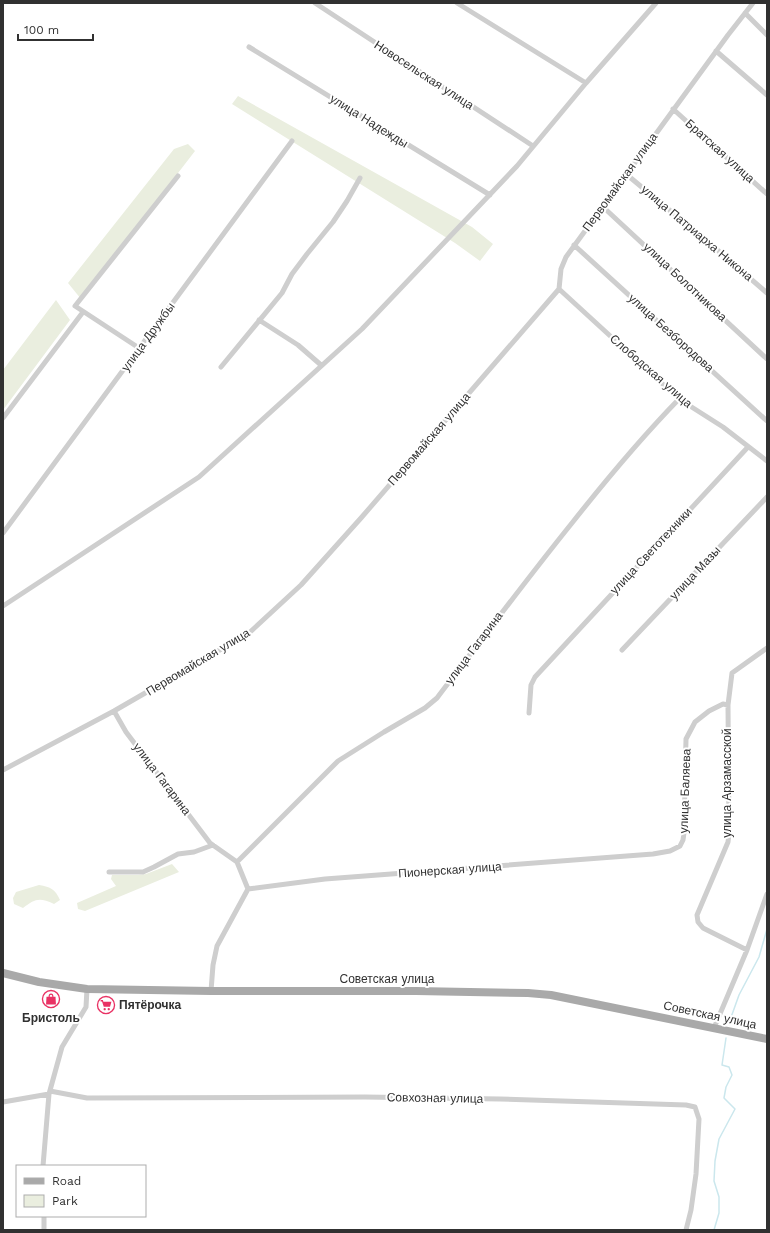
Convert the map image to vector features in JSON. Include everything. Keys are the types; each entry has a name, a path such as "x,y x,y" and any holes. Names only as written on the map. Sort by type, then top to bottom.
{"main road":[{"name":"Советская улица","path":"3,974 39,982 87,989 211,991 416,991 551,995 767,1039"}],"street":[{"name":"Новосельская улица","path":"315,3 533,146"},
{"path":"457,3 586,83"},
{"path":"3,606 199,477 322,366 362,329 517,166 586,83 656,3"},
{"name":"Первомайская улица","path":"3,770 114,711 249,633 301,585 361,518 559,289 561,269 566,257 574,245 673,109 753,3"},
{"path":"745,13 767,35"},
{"name":"улица Надежды","path":"249,47 490,195"},
{"path":"716,51 767,95"},
{"name":"Братская улица","path":"673,109 767,194"},
{"name":"улица Дружбы","path":"3,533 292,141"},
{"name":"улица Патриарха Никона","path":"626,174 767,293"},
{"path":"139,348 75,306 178,176"},
{"path":"221,367 282,293 292,274 334,222 360,178"},
{"name":"улица Болотникова","path":"602,206 767,358"},
{"name":"улица Безбородова","path":"574,245 767,421"},
{"name":"Слободская улица","path":"559,289 679,399 723,427 767,461"},
{"path":"3,418 83,312"},
{"path":"259,320 298,345 322,366"},
{"name":"улица Гагарина","path":"236,862 338,761 425,708 437,698 522,585 595,494 657,421 679,399"},
{"name":"улица Светотехники","path":"530,713 531,685 534,677 748,446"},
{"name":"улица Мазы","path":"622,650 767,497"},
{"name":"улица Арзамасской","path":"747,950 703,928 698,922 697,915 728,842 728,705 732,673 767,648"},
{"name":"улица Баляева","path":"653,854 670,851 680,846 683,840 686,739 695,722 709,711 723,704 728,705"},
{"name":"улица Гагарина","path":"114,711 126,732 210,843 236,862 248,889"},
{"path":"109,872 143,872 178,854 194,852 213,845"},
{"name":"Пионерская улица","path":"248,889 325,879 653,854"},
{"path":"211,991 213,965 217,946 248,889"},
{"path":"714,1028 747,950 767,894"},
{"path":"43,1165 50,1093 62,1047 86,1007 87,989"},
{"path":"3,1102 50,1093"},
{"name":"Совхозная улица","path":"50,1093 87,1098 365,1097 500,1099 686,1105 695,1107 699,1119 696,1174 691,1210 686,1230"},
{"path":"44,1217 44,1230"}],"green space":[{"path":"238,96 472,227 493,244 480,261 455,243 232,104"},
{"path":"188,144 195,151 81,299 68,283 174,149"},
{"path":"56,300 70,320 3,410 3,370"},
{"path":"172,864 179,872 85,911 78,909 77,903 116,886 111,879 112,875 146,874"},
{"path":"39,885 52,889 60,900 54,904 45,900 37,900 23,908 14,904 13,898 16,892"}],"waterway":[{"path":"729,1023 739,995 759,957 767,929"},
{"path":"714,1230 719,1213 719,1197 714,1181 715,1161 719,1139 735,1109 724,1098 726,1087 732,1075 729,1067 722,1065 726,1038"}],"place":[{"name":"Бристоль","path":"51,999"},
{"name":"Пятёрочка","path":"106,1005"}]}
